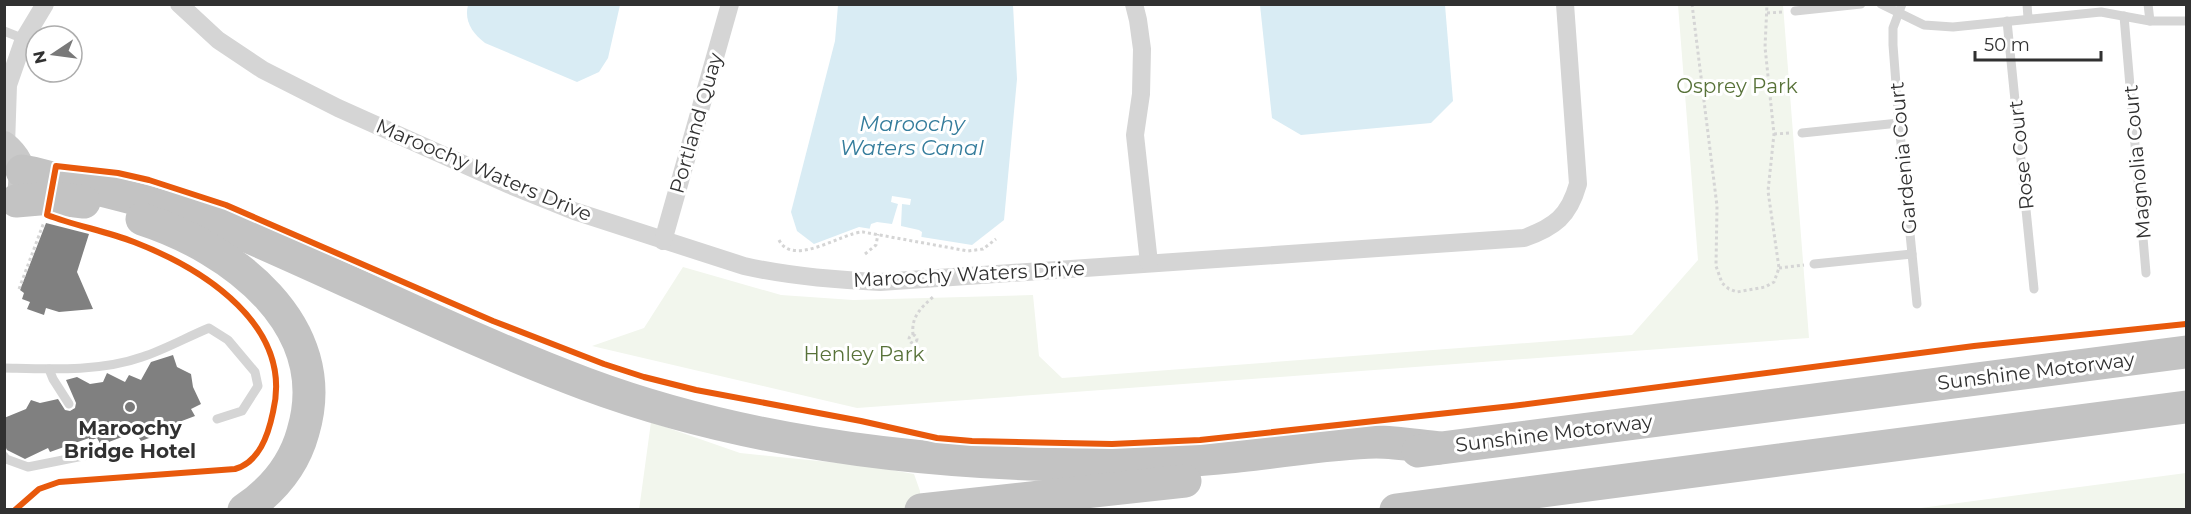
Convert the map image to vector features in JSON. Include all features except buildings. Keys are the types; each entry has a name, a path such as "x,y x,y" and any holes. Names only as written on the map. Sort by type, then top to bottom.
{"highway":[{"path":"11,175 37,172 55,179 170,207 219,224 587,384 673,411 770,435 908,455 1028,464 1156,463 1377,442 1439,448"},
{"path":"11,175 49,206 82,202 137,218 205,247 252,279 285,315 302,349 307,367 309,404 306,422 292,461 281,477 244,510"},
{"name":"Sunshine Motorway","path":"921,510 1130,488 2187,352"},
{"path":"1407,509 2187,407"}],"street":[{"path":"33,24 45,4"},
{"name":"Maroochy Waters Drive","path":"179,4 218,40 263,70 338,108 510,186 574,211 663,241 771,272 792,276 880,282 1524,238 1544,231 1559,220 1573,203 1578,184 1565,4"},
{"name":"Portland Quay","path":"663,241 730,4"},
{"path":"1134,4 1142,48 1141,94 1135,135 1149,263"},
{"path":"11,175 6,88 24,39"}],"lane":[{"path":"1795,11 1861,4"},
{"path":"1881,4 1901,9 1924,25 1953,27 2101,12 2150,21 2187,21"},
{"path":"2027,4 2028,18"},
{"path":"2148,4 2150,21"},
{"name":"Gardenia Court","path":"1901,9 1893,28 1893,45 1917,304"},
{"name":"Magnolia Court","path":"2124,16 2146,273"},
{"name":"Rose Court","path":"2007,21 2034,289"},
{"path":"4,31 24,39"},
{"path":"1802,133 1899,123"},
{"path":"1814,264 1912,254"},
{"path":"4,368 49,369 111,364 142,357 209,328 228,340 255,372 258,386 242,411 217,419"},
{"path":"49,369 69,404"},
{"path":"4,456 6,459 28,467 88,455"}],"path":[{"path":"1692,4 1717,206 1716,266 1722,283 1737,292 1747,292 1774,282 1779,268 1768,191 1774,134 1765,47 1767,4"},
{"path":"19,289 49,206"},
{"path":"778,240 783,247 804,250 824,245 856,232 968,251 983,249 996,239"},
{"path":"865,254 876,245 878,234"},
{"path":"1779,268 1814,264"},
{"path":"913,335 912,327 916,313 935,294"}],"green space":[{"path":"1678,5 1783,5 1809,338 857,408 592,346 644,328 683,267 781,295 853,300 1033,295 1039,356 1062,378 1632,335 1698,260"},
{"path":"651,422 740,453 868,466 914,474 920,491 920,509 639,510"},
{"path":"2186,473 2186,509 1913,509"}],"water":[{"path":"468,5 620,5 608,58 599,72 577,82 485,43 470,26 467,16"},
{"name":"Maroochy Waters Canal","path":"838,5 1013,5 1017,79 1004,220 972,245 859,227 814,244 797,231 791,212 835,41"},
{"path":"1260,5 1445,5 1453,101 1431,123 1301,135 1272,118"}],"pier":[{"path":"892,196 911,199 910,205 902,204 901,226 922,232 921,240 869,231 871,224 877,222 892,224 898,204 891,202"}],"cycle path":[{"path":"15,510 39,489 59,482 235,469 243,466 261,447 273,412 276,381 270,353 257,328 238,305 214,285 161,254 123,238 47,215 56,166 118,173 149,180 226,205 493,321 644,377 696,390 861,421 937,438 972,441 1112,444 1200,440 1512,406 1974,346 2186,324"}],"place":[{"name":"Maroochy Bridge Hotel","path":"130,407"}],"park label":[{"name":"Osprey Park","path":"1737,86"},
{"name":"Henley Park","path":"864,354"}]}
